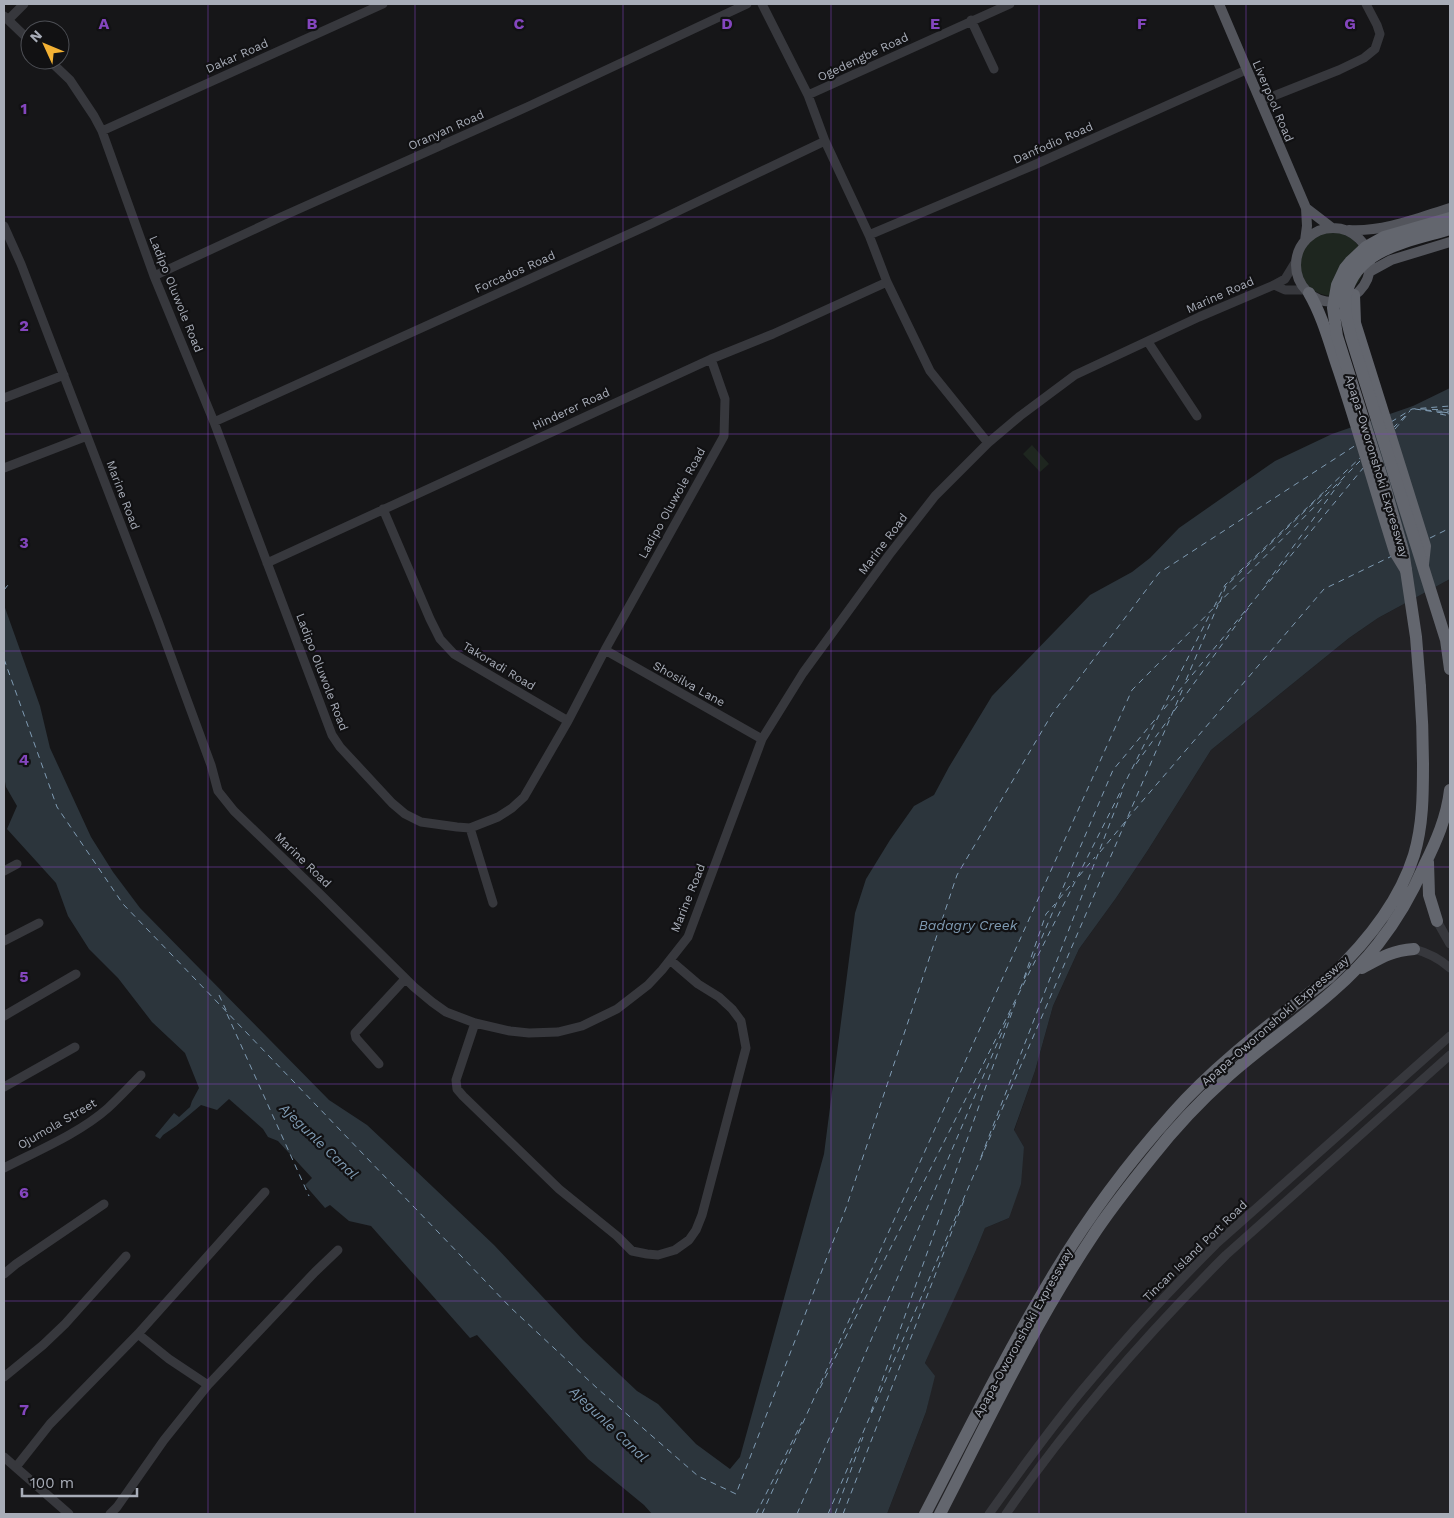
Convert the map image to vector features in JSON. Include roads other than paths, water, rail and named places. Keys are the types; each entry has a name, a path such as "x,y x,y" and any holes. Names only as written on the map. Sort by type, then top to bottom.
{"highway":[{"name":"Apapa-Oworonshoki Expressway","path":"926,1514 1002,1365 1052,1276 1081,1232 1142,1149 1174,1112 1220,1066 1347,961 1366,940 1406,877 1420,831 1422,815 1422,717 1416,637 1403,550 1337,336 1333,318 1334,297 1345,268 1366,247 1384,237 1450,218"},
{"name":"Apapa-Oworonshoki Expressway","path":"1450,230 1398,244 1366,261 1354,276 1346,296 1346,317 1351,337 1446,640 1450,669"},
{"path":"1307,291 1316,305 1349,401 1395,552 1407,572"},
{"path":"1354,294 1355,323 1425,546 1423,564"},
{"name":"Apapa-Oworonshoki Expressway","path":"940,1514 1017,1365 1093,1236 1147,1163 1183,1121 1225,1078 1352,974 1378,944 1398,916 1414,888 1439,833 1450,790"},
{"path":"1428,858 1429,895 1437,921"},
{"path":"1352,974 1398,950 1414,949"}],"main road":[{"name":"Liverpool Road","path":"1219,4 1306,208 1307,226 1305,241"},
{"name":"Liverpool Road","path":"1306,208 1332,228"},
{"path":"1346,230 1357,236 1365,247 1369,259 1369,272 1364,285 1354,294 1342,300 1321,300 1307,291 1300,282 1298,275 1296,261 1300,247 1309,237 1320,230 1332,228 1365,231 1381,228 1450,208"},
{"path":"1369,272 1390,260 1450,242"}],"street":[{"path":"20,31 6,18 24,4"},
{"name":"Dakar Road","path":"102,131 383,4"},
{"name":"Oranyan Road","path":"154,276 527,107 746,4"},
{"path":"762,4 808,96 887,282 930,371 988,443"},
{"name":"Ogedengbe Road","path":"808,96 971,20 1010,4"},
{"path":"1261,101 1364,58 1375,49 1380,34 1366,4"},
{"path":"971,20 994,68"},
{"name":"Ladipo Oluwole Road","path":"60,70 70,80 102,131 154,276 214,422 332,735 340,747 392,803 405,814 421,822 470,828 498,817 524,797 568,721 605,650 724,436 725,399 711,359"},
{"name":"Danfodio Road","path":"868,235 1034,165 1246,70"},
{"name":"Forcados Road","path":"214,422 651,224 826,141"},
{"name":"Marine Road","path":"4,226 21,264 158,621 208,758 218,791 234,811 405,979 432,1002 446,1012 475,1023 510,1032 529,1033 558,1032 582,1026 616,1009 648,985 688,937 762,739 803,673 889,555 935,496 988,443 1020,416 1075,375 1199,317 1274,285"},
{"path":"1274,285 1285,279 1296,261"},
{"name":"Hinderer Road","path":"267,562 711,359 773,334 887,282"},
{"path":"1274,285 1285,290 1307,291"},
{"path":"1148,342 1197,416"},
{"path":"4,398 64,375"},
{"path":"4,468 87,436"},
{"name":"Takoradi Road","path":"383,509 440,639 454,654 568,721"},
{"name":"Shosilva Lane","path":"605,650 762,739"},
{"path":"470,828 493,903"},
{"path":"4,871 17,864"},
{"path":"1437,921 1450,944"},
{"path":"4,941 39,923"},
{"path":"1414,949 1429,953 1450,968"},
{"path":"475,1023 456,1080 457,1089 463,1096 559,1189 617,1236 632,1251 658,1255 675,1250 689,1240 696,1230 702,1214 746,1048 741,1021 732,1009 720,997 698,984 670,960"},
{"path":"4,1016 76,974"},
{"path":"379,1064 356,1038 354,1033 405,979"},
{"name":"Tincan Island Port Road","path":"989,1514 1089,1382 1128,1336 1184,1276 1216,1244 1450,1036"},
{"path":"4,1086 74,1047"},
{"name":"Tincan Island Port Road","path":"1006,1514 1030,1480 1103,1387 1161,1322 1226,1255 1450,1055"},
{"name":"Ojumola Street","path":"4,1168 44,1148 92,1119 107,1108 141,1075"},
{"path":"16,1467 50,1424 138,1334 265,1192"},
{"path":"4,1274 104,1204"},
{"path":"110,1514 117,1507 164,1440 208,1385 314,1272 338,1250"},
{"path":"4,1378 65,1324 126,1256"},
{"path":"138,1334 168,1359 208,1385"},
{"path":"4,1457 69,1514"}],"water":[{"name":"Badagry Creek","path":"1450,388 1450,579 1378,618 1349,638 1211,750 1148,850 1079,949 1053,1006 1035,1071 1014,1130 1024,1147 1021,1184 1009,1218 985,1228 925,1363 935,1376 926,1412 887,1514 652,1514 644,1505 588,1459 477,1335 470,1338 371,1226 349,1221 330,1205 325,1208 305,1185 312,1178 278,1141 268,1137 263,1129 229,1099 217,1110 201,1105 160,1139 155,1136 174,1113 179,1117 190,1107 199,1088 185,1053 152,1022 118,978 89,949 68,916 56,883 7,829 17,806 6,787 4,776 4,605 40,706 50,748 91,837 113,872 140,908 329,1100 367,1125 494,1245 583,1340 637,1391 658,1404 696,1444 730,1469 740,1457 824,1154 855,913 866,879 890,840 914,806 934,795 992,696 1090,595 1132,572 1150,558 1179,528 1275,461 1332,434 1413,406"}],"water label":[{"name":"Ajegunle Canal","path":"319,1141"},
{"name":"Ajegunle Canal","path":"609,1424"}]}
